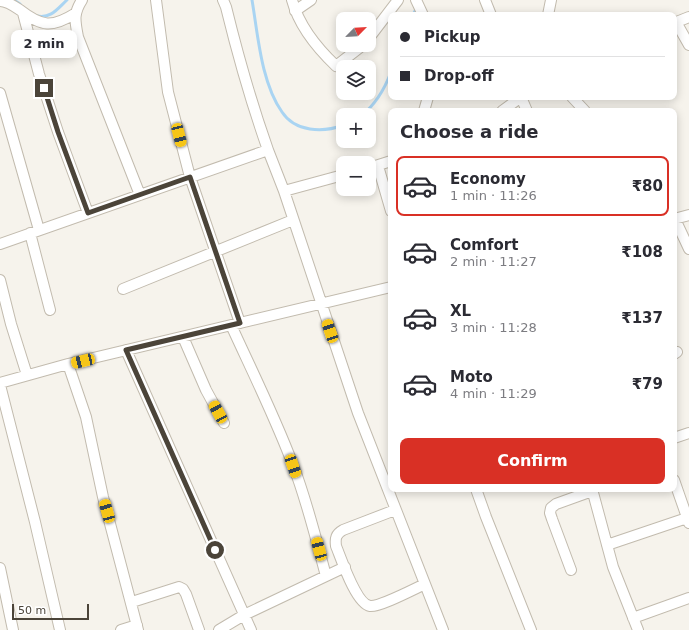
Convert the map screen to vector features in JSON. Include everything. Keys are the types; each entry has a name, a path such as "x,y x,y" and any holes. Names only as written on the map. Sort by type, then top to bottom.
{"street":[{"path":"82,0 74,19 78,37 140,195"},
{"path":"156,0 168,92 190,177 216,250 236,324 293,466 308,509 326,576"},
{"path":"223,0 248,92 284,191 358,413 388,492"},
{"path":"292,0 299,20 326,57 336,66 354,52"},
{"path":"295,10 311,0"},
{"path":"389,12 398,0"},
{"path":"416,0 422,12"},
{"path":"485,0 490,12"},
{"path":"549,12 551,0"},
{"path":"0,1 13,5 23,13 45,24 60,22 76,13"},
{"path":"23,13 46,96 88,213"},
{"path":"376,29 388,13"},
{"path":"677,21 689,17"},
{"path":"677,25 689,45"},
{"path":"0,93 4,123 35,232 50,310"},
{"path":"506,108 517,100"},
{"path":"575,100 582,108"},
{"path":"0,244 268,150"},
{"path":"376,166 388,162"},
{"path":"376,174 388,204"},
{"path":"284,191 336,177"},
{"path":"677,218 689,214"},
{"path":"123,289 293,220"},
{"path":"677,223 689,249"},
{"path":"0,280 11,324 27,375"},
{"path":"60,630 35,522 0,384 68,364 388,287"},
{"path":"183,337 206,390 224,423"},
{"path":"126,350 251,630"},
{"path":"68,364 86,416 103,497 138,627 122,630"},
{"path":"677,437 689,433"},
{"path":"606,545 688,517 677,488"},
{"path":"388,492 443,630"},
{"path":"477,492 531,630"},
{"path":"571,570 550,513 551,508 556,504 587,492"},
{"path":"593,492 606,545 638,630"},
{"path":"395,510 338,534 335,539 336,546 354,587 361,598 370,606 380,604 425,584"},
{"path":"219,630 244,615 345,567"},
{"path":"0,568 13,630"},
{"path":"132,602 179,587 183,589 186,594 199,630"},
{"path":"633,618 689,598"}],"waterway":[{"path":"14,0 20,4"},
{"path":"37,16 42,17 50,14 67,0"},
{"path":"252,0 261,58 265,73 269,87 282,112 294,124 302,127 318,130 336,128"},
{"path":"414,12 417,7"},
{"path":"370,108 380,95 388,79"}],"route":[{"path":"44,88 58,132 88,213 190,177 240,323 126,350 215,550"}]}
